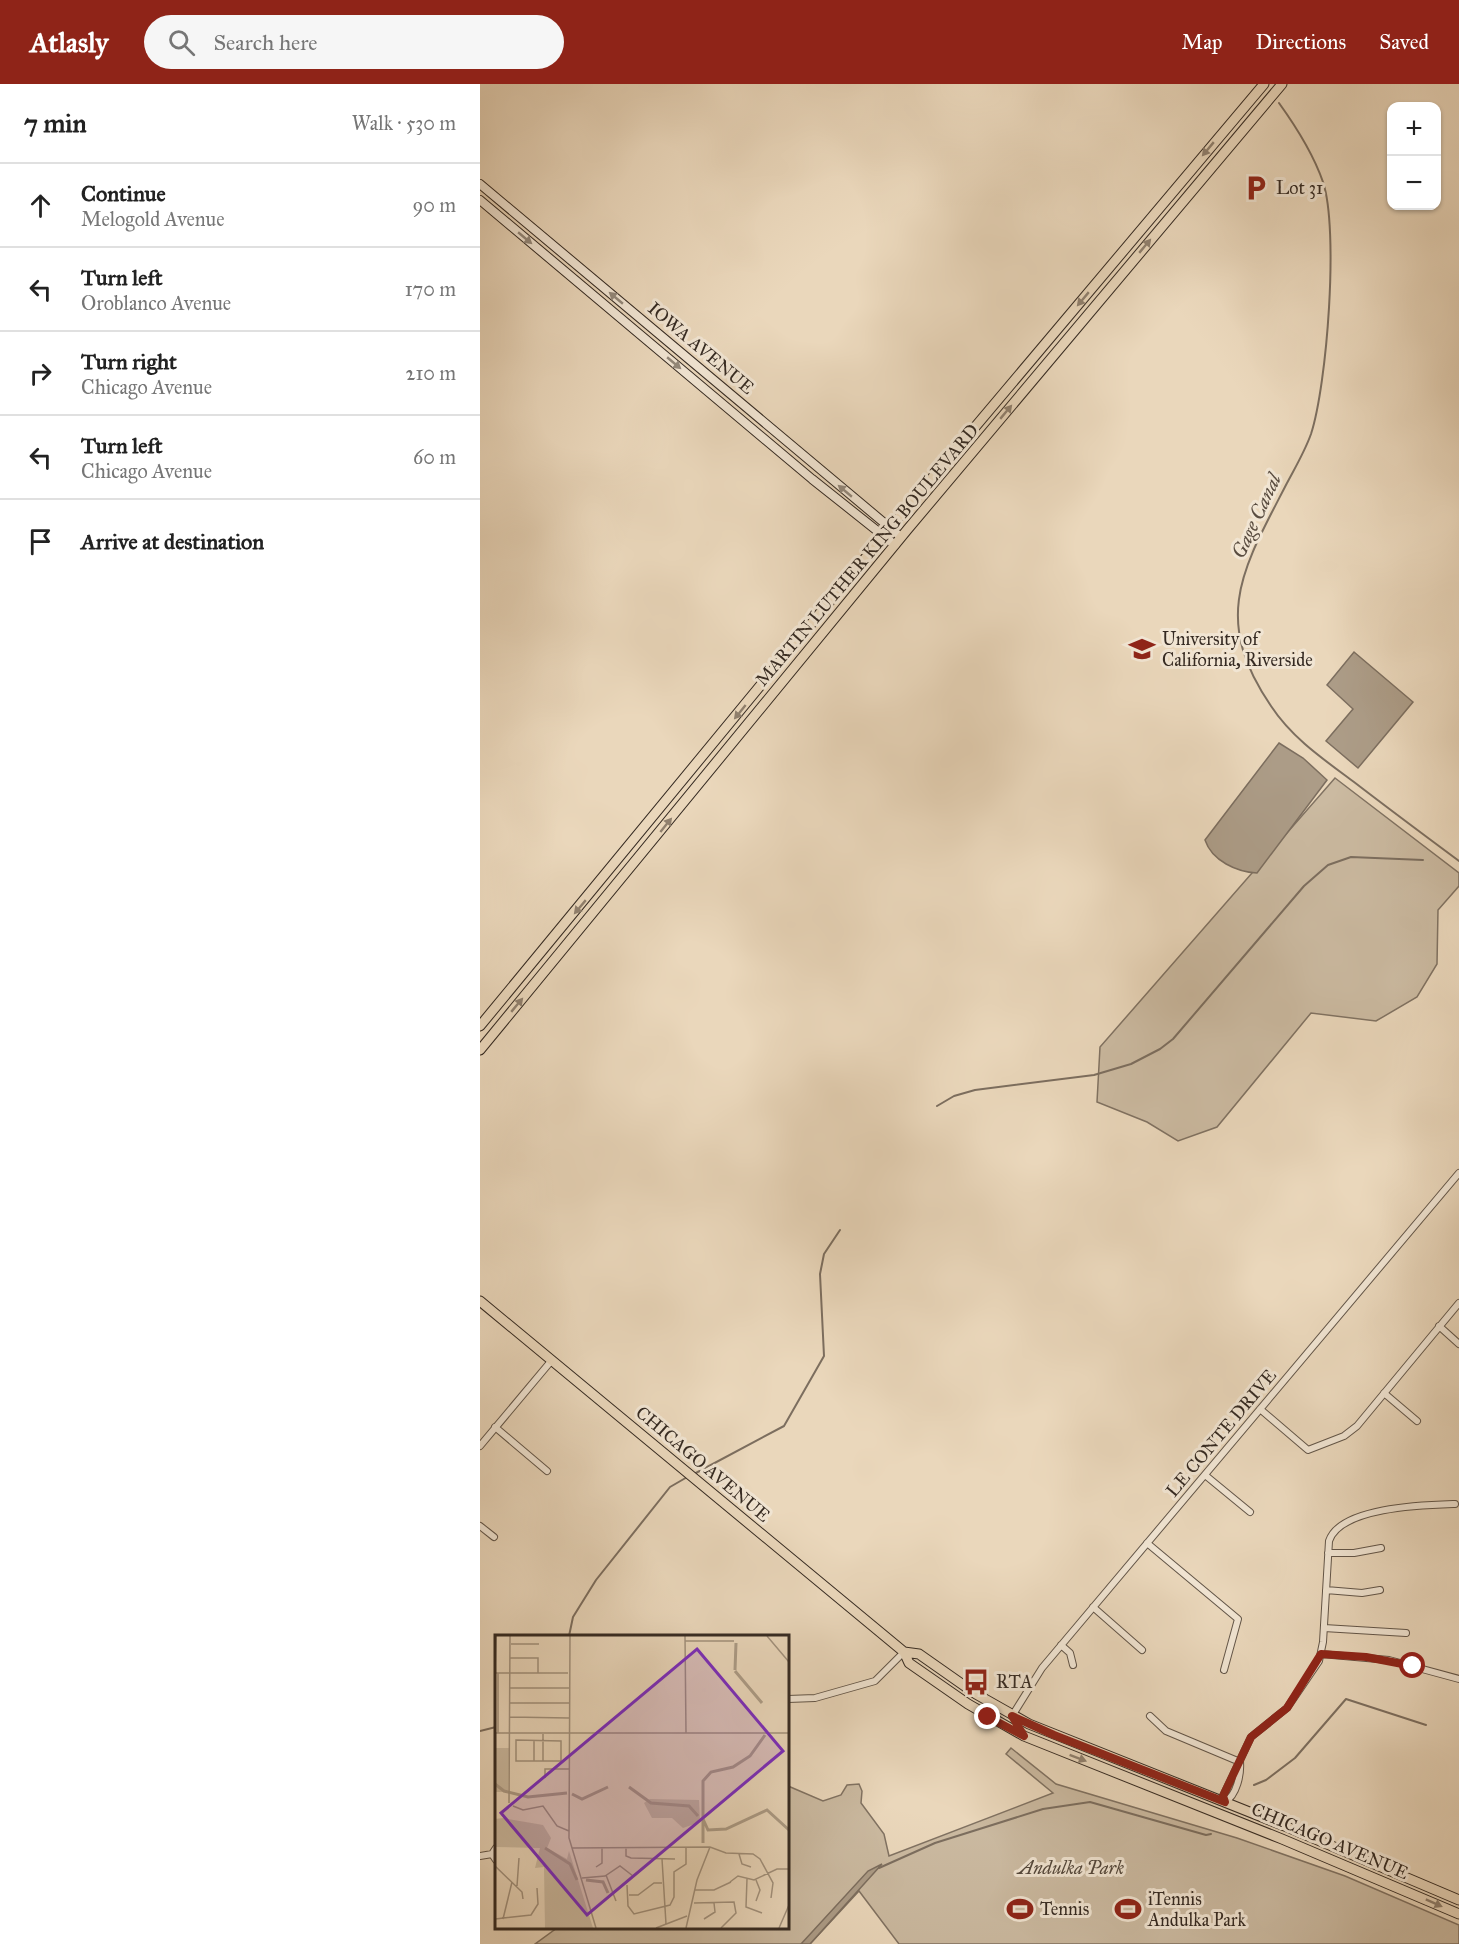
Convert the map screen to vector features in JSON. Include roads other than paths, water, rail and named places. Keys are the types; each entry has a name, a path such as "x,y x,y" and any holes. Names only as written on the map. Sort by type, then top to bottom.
{"main road":[{"name":"MARTIN LUTHER KING BOULEVARD","path":"480,1026 890,528 1264,84"},
{"name":"MARTIN LUTHER KING BOULEVARD","path":"480,1050 898,541 1282,84"},
{"name":"CHICAGO AVENUE","path":"480,1301 904,1652 909,1663 958,1698 1024,1736 1282,1839 1459,1914"},
{"name":"CHICAGO AVENUE","path":"904,1652 919,1654 950,1677 1012,1716 1054,1735 1225,1802 1459,1900"},
{"path":"958,1698 966,1697 1000,1718 1007,1719 1012,1716 1024,1736"}],"street":[{"name":"IOWA AVENUE","path":"480,184 890,528 898,541"},
{"name":"IOWA AVENUE","path":"480,200 883,537 898,541"},
{"name":"LE CONTE DRIVE","path":"1012,1716 1030,1683 1061,1645 1459,1173"},
{"path":"1260,1409 1308,1450 1344,1436 1357,1426 1459,1303"},
{"path":"1439,1326 1459,1344"},
{"path":"480,1446 552,1360"},
{"path":"1384,1393 1417,1421"},
{"path":"495,1427 547,1471"},
{"path":"1205,1475 1250,1512"},
{"path":"1225,1802 1230,1799 1237,1782 1240,1761 1251,1737 1287,1708 1321,1654 1328,1553 1333,1532 1365,1514 1455,1504"},
{"path":"480,1526 494,1537"},
{"path":"1147,1543 1238,1619 1224,1670"},
{"path":"1328,1553 1354,1553 1381,1548"},
{"path":"1326,1590 1362,1593 1380,1590"},
{"path":"1093,1607 1142,1650"},
{"path":"1324,1628 1406,1633"},
{"path":"1061,1645 1070,1653 1073,1665"},
{"path":"789,1699 815,1698 875,1681 904,1652"},
{"path":"1321,1654 1389,1660 1459,1679"},
{"path":"1150,1716 1166,1731 1240,1761"},
{"path":"480,1856 494,1857"}],"waterway":[{"name":"Gage Canal","path":"1279,103 1304,141 1323,182 1328,205 1330,235 1329,308 1322,381 1311,434 1258,541 1247,567 1240,593 1238,618 1242,645 1252,674 1271,706 1298,738 1459,861"},
{"path":"937,1106 954,1096 975,1090 1094,1075 1131,1064 1160,1049 1173,1039 1304,886 1328,865 1351,857 1423,860"},
{"path":"694,1474 784,1426 824,1356 820,1274 824,1254 840,1230"},
{"path":"569,1635 573,1617 596,1580 670,1487 689,1476"},
{"path":"1254,1785 1266,1780 1295,1758 1346,1699 1426,1725"},
{"path":"480,1731 495,1727"},
{"path":"879,1868 935,1843 1043,1809 1090,1802 1206,1835 1211,1834"}],"place":[{"name":"Lot 31","path":"1256,188"},
{"name":"University of California, Riverside","path":"1142,649"},
{"name":"RTA","path":"976,1682"},
{"name":"Tennis","path":"1020,1909"},
{"name":"iTennis Andulka Park","path":"1128,1909"}],"park label":[{"name":"Andulka Park","path":"1071,1868"}]}
